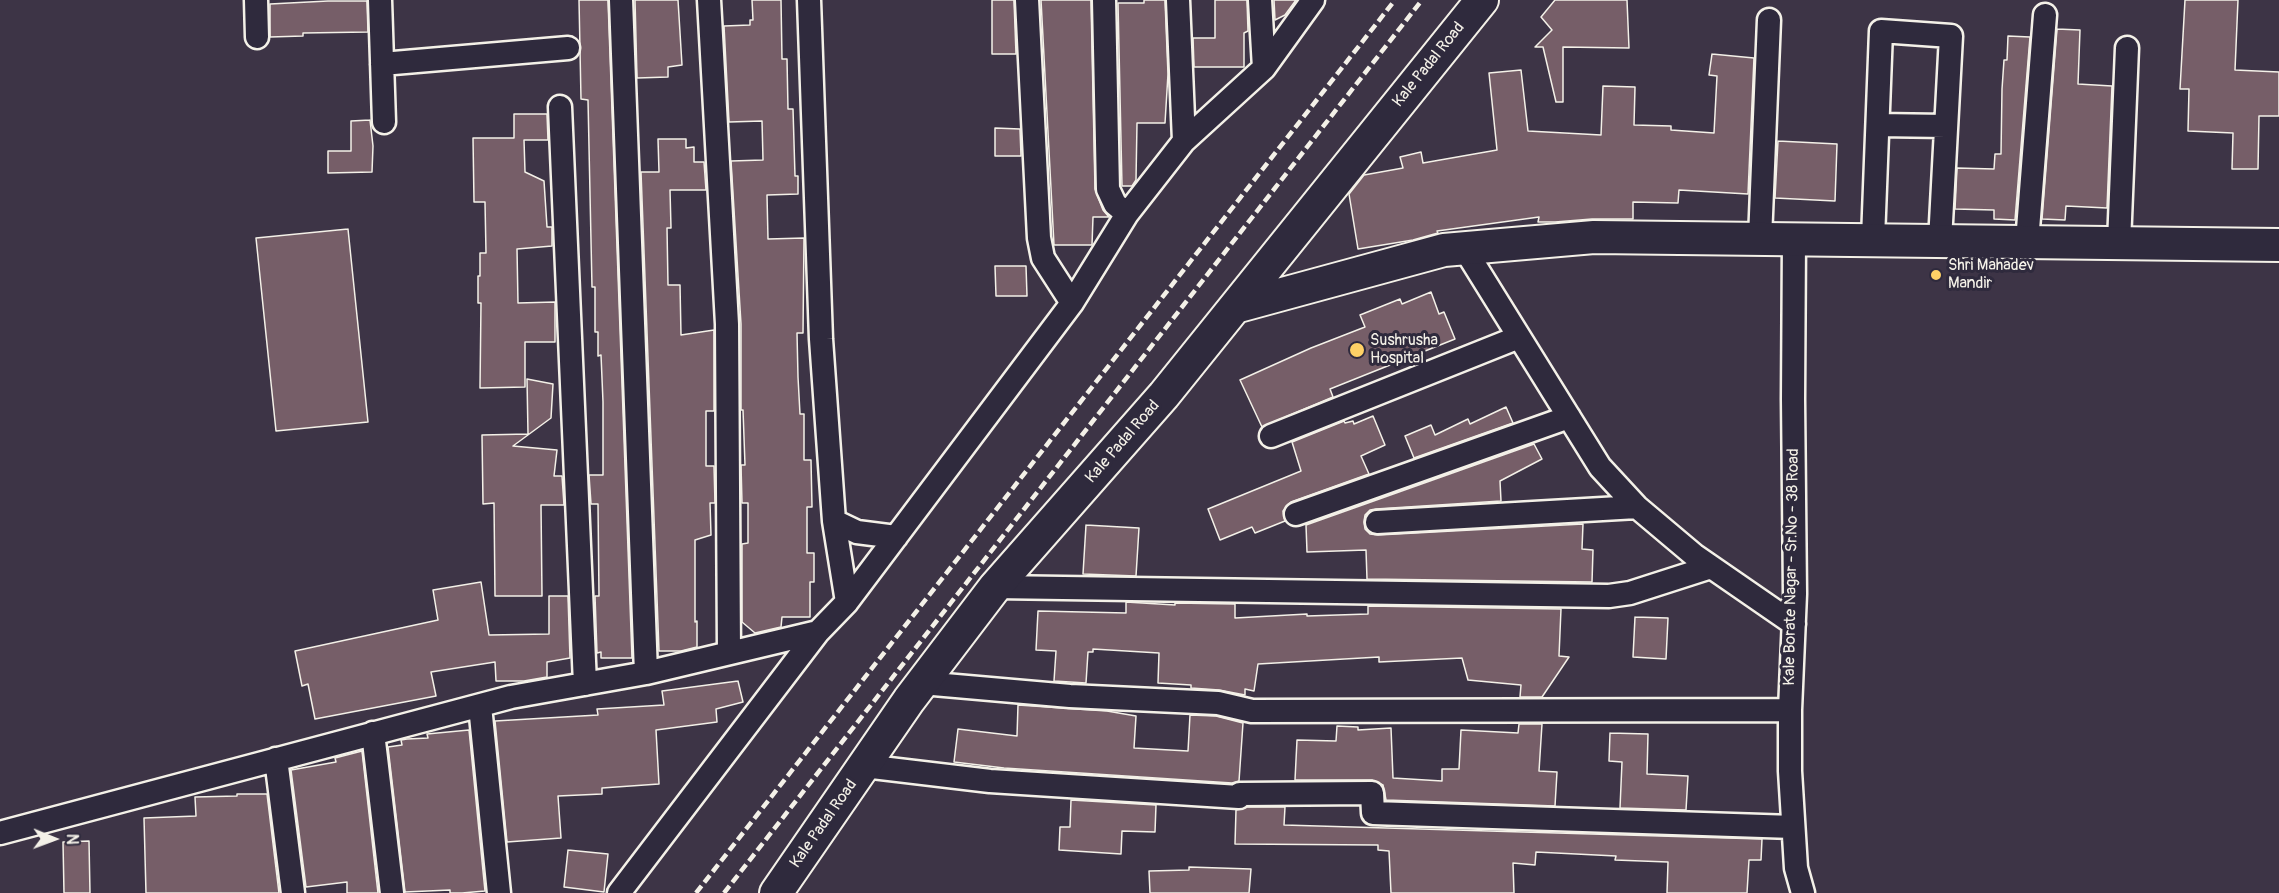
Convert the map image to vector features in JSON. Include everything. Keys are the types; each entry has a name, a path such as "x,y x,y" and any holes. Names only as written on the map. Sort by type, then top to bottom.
{"street":[{"path":"256,0 257,37"},
{"path":"380,0 384,122"},
{"path":"621,0 646,673"},
{"path":"709,0 727,324 729,652"},
{"path":"809,0 821,339 834,520 847,602"},
{"path":"1027,0 1039,238 1043,258 1072,303"},
{"path":"1104,0 1108,189 1115,204 1127,214"},
{"path":"1178,0 1184,141"},
{"path":"1260,0 1264,68"},
{"path":"619,893 818,632 847,602 1072,303 1127,214 1184,141 1264,68 1313,0"},
{"name":"Kale Padal Road","path":"776,893 922,683 994,588 1164,395 1482,0"},
{"path":"2027,242 2045,15"},
{"path":"1760,239 1769,20"},
{"path":"1872,240 1881,32 1951,36 1940,241"},
{"path":"382,64 568,48"},
{"path":"2119,243 2127,48"},
{"path":"560,107 585,684"},
{"path":"1878,125 1946,126"},
{"path":"1235,307 1444,250 1594,237 2279,245"},
{"name":"Kale Borate Nagar - Sr.No - 38 Road","path":"1794,239 1794,624 1790,771 1796,868 1803,893"},
{"path":"1464,248 1600,467 1637,507 1711,567 1794,624"},
{"path":"1270,436 1519,337"},
{"path":"1296,514 1569,417"},
{"path":"1377,522 1637,507"},
{"path":"834,520 857,532 896,537"},
{"path":"994,588 1609,596 1630,593 1711,567"},
{"path":"0,833 511,697 646,673 818,632"},
{"path":"922,683 1070,696 1218,703 1252,711 1790,710"},
{"path":"480,706 498,893"},
{"path":"373,733 392,893"},
{"path":"276,759 293,893"},
{"path":"864,766 990,781 1239,797 1240,794 1372,793 1373,813 1793,826"}],"building":[{"path":"579,0 608,0 632,658 601,658 601,652 597,653 595,596 599,596 598,504 591,504 589,475 603,475 603,402 601,355 598,356 598,332 595,332 595,287 592,287 588,100 581,99"},
{"path":"635,0 678,0 682,65 668,67 668,77 637,78"},
{"path":"752,0 781,0 782,59 787,59 788,109 793,109 795,176 798,176 798,194 767,195 768,239 804,238 803,333 797,333 798,377 800,414 804,414 804,460 811,460 812,507 807,507 807,553 814,553 814,582 810,582 810,617 782,617 781,627 755,633 742,622 742,544 748,543 748,503 742,503 741,465 745,465 743,410 741,410 741,324 731,161 763,160 762,121 729,122 724,26 750,25 750,20 753,20"},
{"path":"992,0 1014,0 1016,54 992,54"},
{"path":"1041,0 1091,0 1095,189 1103,210 1109,217 1093,217 1092,245 1054,245"},
{"path":"1144,0 1165,0 1168,74 1165,123 1137,123 1136,180 1132,186 1122,186 1118,3 1144,3"},
{"path":"1215,0 1247,0 1248,31 1244,33 1244,67 1194,67 1193,38 1215,38"},
{"path":"1274,0 1296,0 1285,15 1275,20"},
{"path":"1555,0 1627,0 1629,48 1563,47 1563,102 1556,102 1543,47 1535,47 1552,30 1541,17"},
{"path":"2185,0 2238,0 2235,70 2279,72 2279,116 2259,116 2258,169 2232,169 2233,133 2188,131 2189,89 2180,89"},
{"path":"367,1 368,32 303,33 303,36 270,37 270,4"},
{"path":"2057,29 2080,30 2078,84 2112,86 2107,208 2066,206 2065,220 2042,219"},
{"path":"2008,36 2030,37 2015,220 1994,219 1994,210 1955,209 1957,168 1994,169 1995,154 2001,154 2002,89"},
{"path":"1712,54 1754,58 1748,194 1679,190 1678,203 1633,202 1633,219 1538,222 1539,217 1437,231 1438,233 1413,240 1358,249 1349,194 1364,175 1403,168 1400,157 1421,152 1423,163 1497,150 1489,73 1521,70 1528,131 1601,135 1603,86 1635,87 1634,125 1671,126 1671,130 1714,133 1717,76 1709,75"},
{"path":"514,114 547,114 548,140 524,140 525,172 544,181 547,227 552,227 552,246 517,249 518,303 555,302 555,342 525,342 525,387 480,388 481,303 478,303 478,276 480,276 480,253 486,253 485,202 474,202 473,138 514,138"},
{"path":"370,120 373,146 372,172 328,173 328,151 351,151 351,121"},
{"path":"995,128 1020,129 1021,156 995,156"},
{"path":"658,139 686,139 686,148 694,147 694,162 704,162 706,190 670,190 671,228 667,228 668,285 680,285 681,335 714,330 714,411 706,411 706,466 714,466 715,503 710,503 711,535 695,540 697,647 681,651 659,651 641,172 659,172"},
{"path":"1778,141 1837,144 1835,201 1775,198"},
{"path":"348,229 368,422 276,431 256,238"},
{"path":"995,266 1026,266 1027,296 996,296"},
{"path":"1431,292 1439,314 1444,312 1455,339 1330,389 1333,397 1262,427 1240,380 1365,327 1360,315 1400,299 1402,304"},
{"path":"527,379 553,384 551,418 513,446 557,450 554,476 562,476 564,505 541,505 542,596 495,596 494,503 483,504 482,435 528,434"},
{"path":"1506,407 1513,423 1414,458 1405,436 1431,425 1435,435 1468,419 1470,424"},
{"path":"1373,416 1385,445 1361,456 1369,474 1291,502 1283,511 1285,521 1255,533 1252,527 1220,540 1208,509 1301,471 1292,442 1344,421 1345,423 1353,421 1354,424"},
{"path":"1534,444 1542,459 1500,481 1501,501 1370,510 1365,515 1365,529 1370,534 1378,535 1583,524 1582,549 1593,550 1592,582 1367,579 1366,550 1307,552 1306,525"},
{"path":"1086,525 1139,528 1136,576 1083,574"},
{"path":"481,582 489,635 549,634 549,596 568,596 570,658 547,662 547,677 524,681 496,681 495,662 431,672 436,696 315,719 308,684 302,686 295,651 438,620 433,590"},
{"path":"1126,602 1175,605 1175,603 1235,604 1235,618 1307,614 1307,616 1368,614 1368,606 1561,609 1559,656 1569,657 1542,697 1520,697 1521,685 1468,680 1462,658 1379,662 1379,657 1258,664 1254,691 1245,689 1245,695 1191,688 1191,685 1158,683 1159,653 1093,649 1093,652 1088,652 1086,683 1054,681 1056,651 1036,650 1038,611 1126,613"},
{"path":"1635,617 1668,618 1666,659 1633,657"},
{"path":"738,681 743,702 716,709 717,722 656,730 659,784 602,788 602,794 558,796 561,838 507,842 495,721 598,715 597,709 664,705 662,691"},
{"path":"1018,705 1107,711 1136,716 1134,748 1188,751 1190,715 1216,716 1243,723 1239,781 1232,783 1004,768 954,762 958,729 1017,736"},
{"path":"1519,724 1542,724 1539,771 1557,772 1555,806 1386,800 1383,785 1372,780 1295,780 1297,740 1336,741 1337,726 1358,727 1358,730 1391,728 1393,778 1442,781 1442,769 1459,769 1461,730 1518,733"},
{"path":"469,730 485,891 405,892 388,747 402,745 401,740 428,738 427,734"},
{"path":"1610,733 1648,734 1647,774 1688,776 1686,810 1620,808 1622,762 1609,761"},
{"path":"362,751 378,893 347,893 347,882 306,887 291,770 336,762 335,758"},
{"path":"237,794 267,794 279,893 146,893 144,818 196,816 195,797 237,796"},
{"path":"1071,800 1156,805 1155,832 1122,831 1121,854 1059,850 1060,827 1070,827"},
{"path":"1247,807 1285,807 1284,825 1762,839 1761,860 1749,860 1747,893 1667,893 1668,862 1615,860 1616,856 1536,852 1535,865 1513,863 1514,893 1391,893 1389,851 1378,850 1378,845 1235,844 1236,810"},
{"path":"89,841 90,893 64,893 63,842"},
{"path":"568,850 608,854 604,892 564,887"},
{"path":"1189,867 1251,869 1249,893 1150,893 1149,871 1189,870"}],"railway":[{"path":"696,893 1395,0"},
{"path":"724,893 1422,0"}],"place":[{"name":"Shri Mahadev Mandir","path":"1936,275"},
{"name":"Sushrusha Hospital","path":"1357,350"}]}
